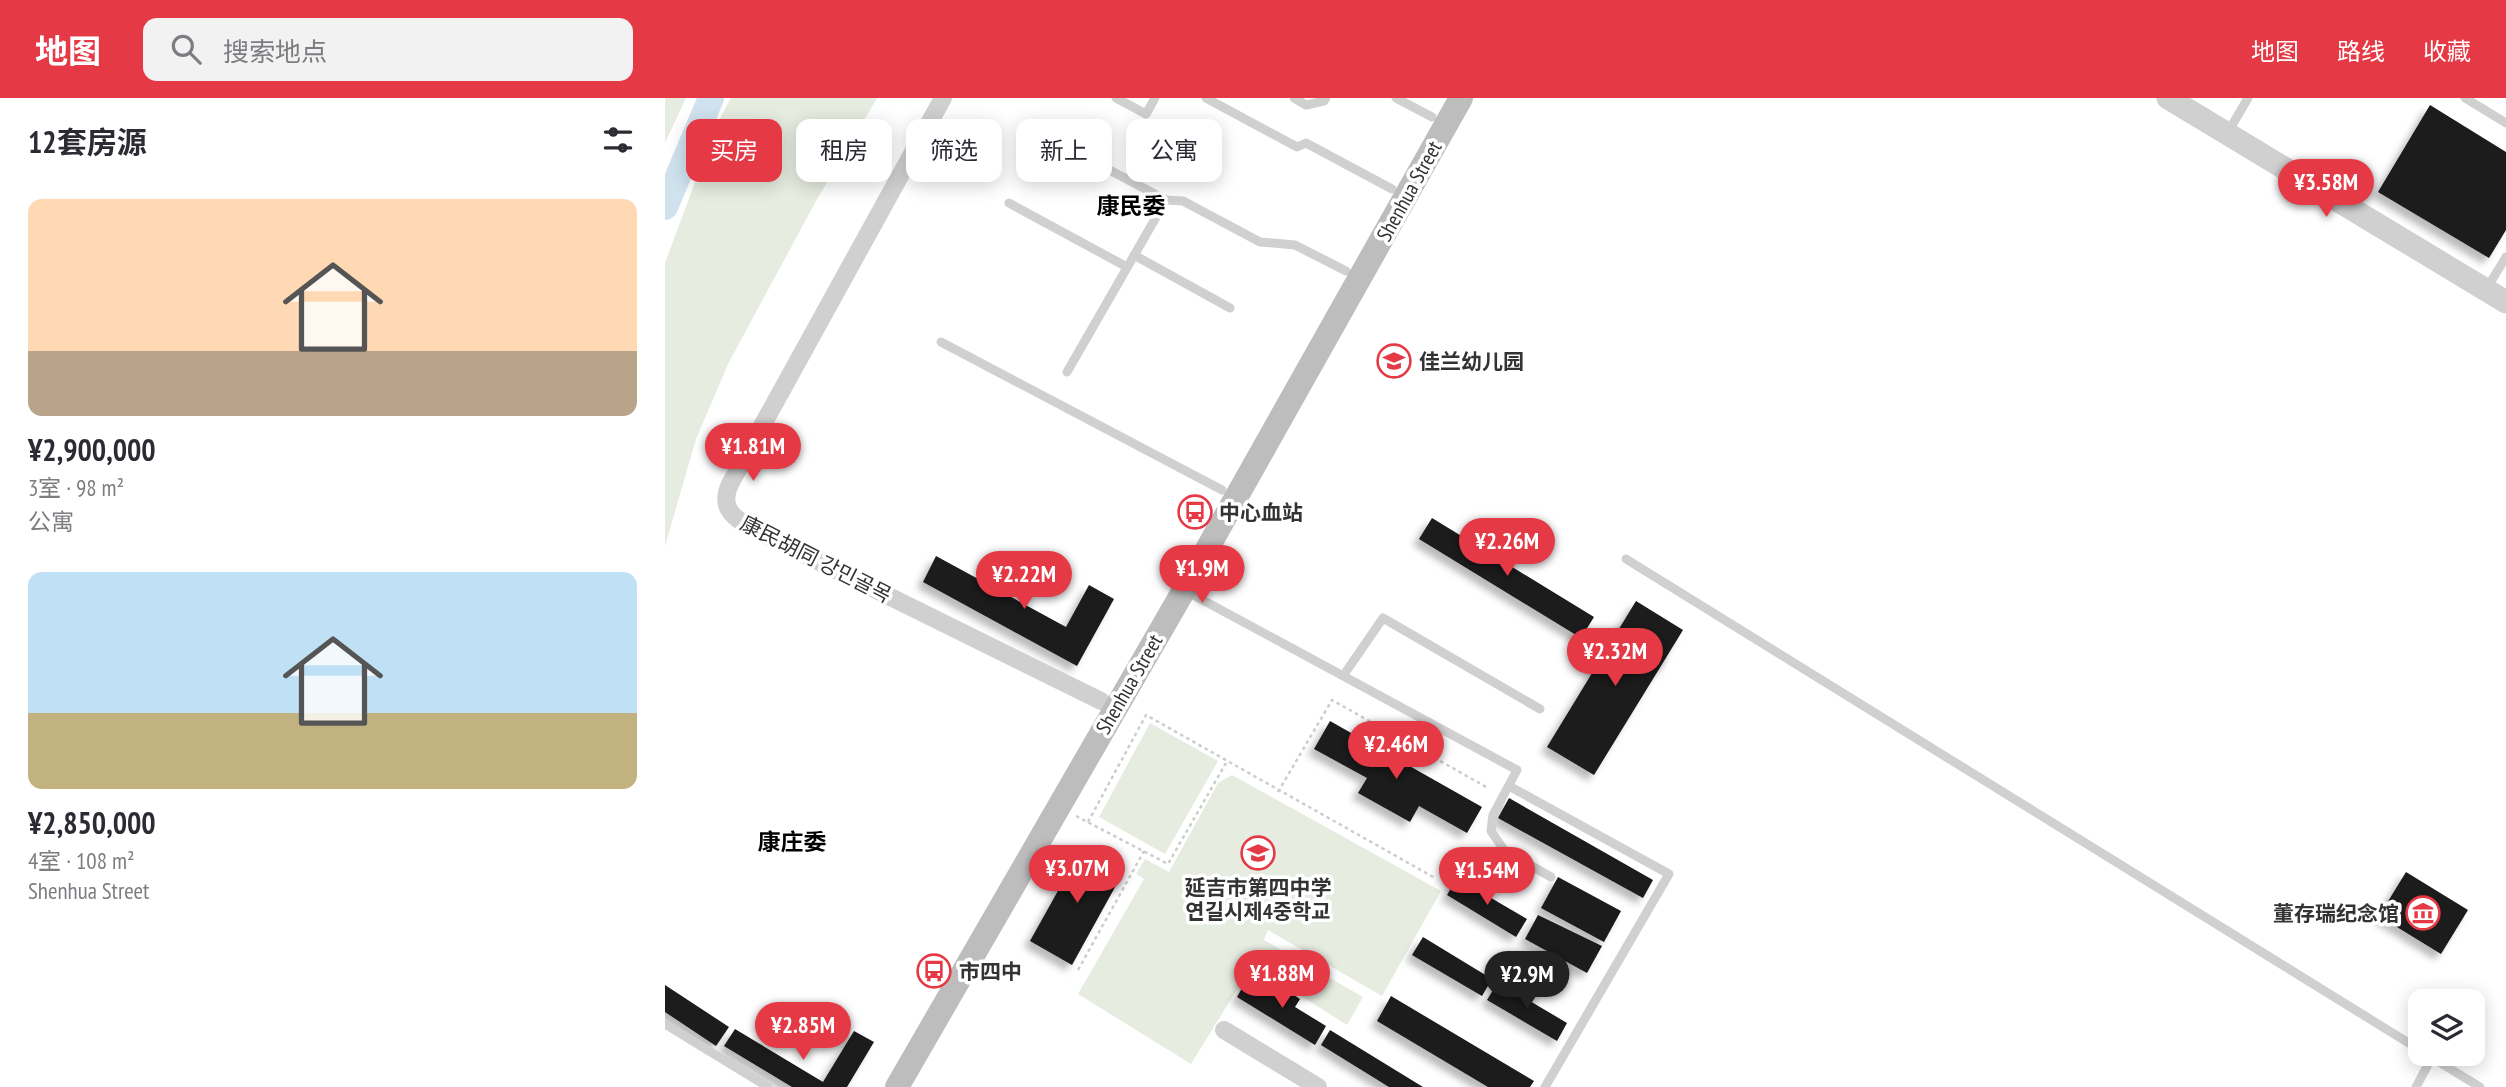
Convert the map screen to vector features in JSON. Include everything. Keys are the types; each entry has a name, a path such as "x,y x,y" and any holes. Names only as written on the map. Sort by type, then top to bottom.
{"main road":[{"name":"Shenhua Street","path":"898,1087 1184,590 1461,98"},
{"name":"Shenhua Street","path":"880,1087 1438,108"}],"street":[{"name":"康民胡同 강민골목","path":"943,98 730,484 725,501 729,512 749,527 1101,701"},
{"path":"2168,98 2506,302"},
{"path":"1224,1030 1318,1087"}],"lane":[{"path":"1116,98 1146,114 1154,98"},
{"path":"1206,98 1297,147 1306,142 1392,189"},
{"path":"1294,98 1306,104 1324,101 1326,98"},
{"path":"1396,98 1438,108"},
{"path":"2228,134 2248,98"},
{"path":"2465,98 2506,123"},
{"path":"1112,172 1166,201 1183,201 1260,242 1295,245 1346,271"},
{"path":"1067,372 1166,201"},
{"path":"1009,203 1127,267"},
{"path":"1134,255 1230,309"},
{"path":"2485,290 2506,257"},
{"path":"941,342 1222,490"},
{"path":"1626,559 2408,1043"},
{"path":"1184,590 1517,771 1493,815 1491,831 1504,850 1551,877"},
{"path":"1343,676 1383,618 1540,709"},
{"path":"1509,786 1669,874 1545,1087"},
{"path":"665,1024 768,1087"},
{"path":"2416,1087 2425,1066"},
{"path":"2447,1066 2480,1087"}],"path":[{"path":"1277,792 1332,700 1488,788"},
{"path":"1088,822 1146,715 1277,792 1435,878"},
{"path":"1057,807 1168,864 1226,763"},
{"path":"1078,970 1144,851"}],"shaded area":[{"path":"665,98 686,98 665,143"},
{"path":"731,98 877,98 865,119 796,119 796,182 827,182 728,364 696,439 665,546 665,263 695,182 782,182 782,119 720,119"},
{"path":"1150,723 1218,761 1165,854 1099,817"},
{"path":"1232,775 1441,891 1382,996 1268,930 1264,940 1363,997 1347,1025 1252,965 1191,1064 1078,994 1144,879 1136,874 1145,859 1169,872 1218,783"}],"building":[{"path":"2430,105 2506,152 2506,230 2489,258 2378,192"},
{"path":"1432,518 1594,617 1581,638 1419,539"},
{"path":"936,556 1066,627 1089,585 1114,599 1077,666 923,582"},
{"path":"1636,601 1683,630 1594,775 1547,747"},
{"path":"1330,721 1482,807 1467,833 1419,806 1410,822 1358,793 1367,778 1314,749"},
{"path":"1509,798 1653,880 1643,898 1498,818"},
{"path":"1083,846 1125,869 1072,965 1030,941"},
{"name":"董存瑞纪念馆","path":"2406,872 2468,910 2441,954 2379,916"},
{"path":"1558,877 1621,911 1604,942 1541,908"},
{"path":"1457,878 1527,919 1516,937 1447,895"},
{"path":"1538,915 1602,946 1587,973 1525,939"},
{"path":"1423,937 1492,979 1482,996 1412,955"},
{"path":"1248,978 1278,996 1283,988 1300,999 1295,1007 1326,1026 1315,1045 1237,997"},
{"path":"1498,982 1567,1023 1557,1041 1487,1000"},
{"path":"665,985 729,1027 716,1046 665,1012"},
{"path":"1391,996 1534,1081 1530,1087 1488,1087 1377,1021"},
{"path":"735,1029 823,1082 854,1031 874,1042 847,1087 792,1087 724,1046"},
{"path":"1330,1030 1423,1087 1389,1087 1321,1045"}],"waterway":[{"path":"665,207 711,98"}],"place":[{"name":"佳兰幼儿园","path":"1394,361"},
{"name":"中心血站","path":"1195,512"},
{"name":"延吉市第四中学 연길시제4중학교","path":"1258,853"},
{"name":"董存瑞纪念馆","path":"2423,913"},
{"name":"市四中","path":"934,971"}],"district":[{"name":"康民委","path":"1131,205"},
{"name":"康庄委","path":"792,841"}]}
